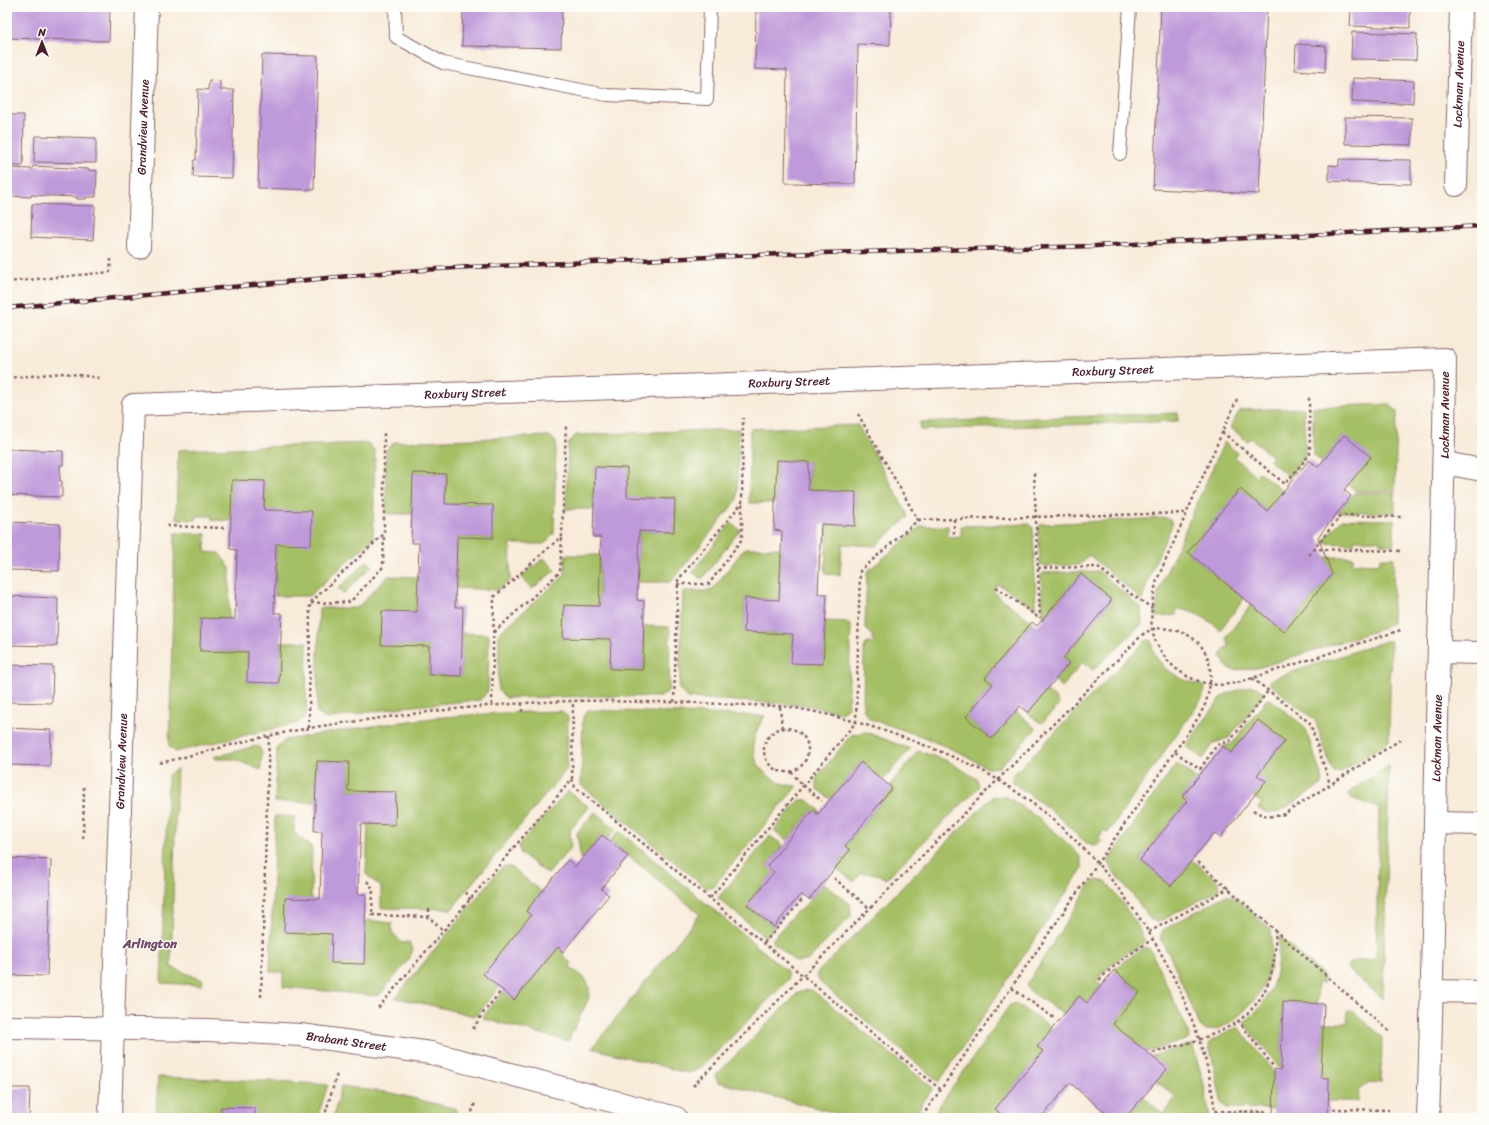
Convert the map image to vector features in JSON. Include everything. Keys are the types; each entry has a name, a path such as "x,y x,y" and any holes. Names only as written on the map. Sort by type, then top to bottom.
{"street":[{"name":"Grandview Avenue","path":"139,247 147,7"},
{"name":"Lockman Avenue","path":"1456,185 1461,7"},
{"name":"Lockman Avenue","path":"1428,1118 1433,990 1445,359"},
{"name":"Roxbury Street","path":"133,405 1445,359"},
{"name":"Grandview Avenue","path":"110,1118 133,405"},
{"path":"1444,463 1482,470"},
{"path":"1439,652 1482,653"},
{"path":"1435,823 1482,824"},
{"path":"1433,990 1482,992"},
{"name":"Brabant Street","path":"7,1027 113,1030 208,1030 301,1035 431,1053 676,1118"}],"lane":[{"path":"395,7 396,37 443,63 606,95 707,99 710,7"},
{"path":"1120,154 1130,7"}],"path":[{"path":"7,282 110,272 111,258"},
{"path":"7,378 64,373 100,378"},
{"path":"1222,432 1285,484 1310,454 1309,397"},
{"path":"1237,399 1157,580 1152,599 1152,629 1158,647 1167,661 1179,671 1196,680 1210,684 1223,685 1252,678 1401,630"},
{"path":"858,414 918,520"},
{"path":"677,584 709,584 742,539 743,418"},
{"path":"494,632 560,572 566,424"},
{"path":"310,603 350,602 383,567 384,432"},
{"path":"996,587 1040,618 1034,474"},
{"path":"674,702 678,580 742,503"},
{"path":"710,898 856,722 860,571 918,520 1186,513"},
{"path":"1309,555 1341,515 1404,517"},
{"path":"954,519 954,537"},
{"path":"167,526 225,528"},
{"path":"310,728 310,603 384,534"},
{"path":"492,705 494,597 562,536"},
{"path":"1313,550 1403,551"},
{"path":"1038,568 1098,566 1131,594 1152,608"},
{"path":"693,1086 1142,635 1152,629 1164,628 1177,631 1199,642 1206,653 1210,664 1210,684 1207,699 1198,718 921,1118"},
{"path":"1252,678 1310,723 1330,784"},
{"path":"1175,752 1200,769 1217,745 1230,742 1268,691"},
{"path":"573,701 572,778 575,787 803,974 940,1089"},
{"path":"160,763 269,736 310,728 446,709 573,701 674,702 797,708 856,722 905,738 953,757 997,779 1031,803 1066,832 1111,879 1132,906 1149,932 1181,994 1199,1039 1205,1059 1216,1118"},
{"path":"522,704 522,712"},
{"path":"780,707 782,728"},
{"path":"782,728 796,730 802,734 808,747 806,761 801,767 791,772 781,772 774,769 768,764 764,757 763,749 769,735 775,730 782,728"},
{"path":"261,997 269,736"},
{"path":"1253,810 1266,816 1277,816 1284,814 1400,740"},
{"path":"791,772 803,785 822,801"},
{"path":"378,1008 572,778"},
{"path":"83,838 84,784"},
{"path":"1198,862 1391,1033"},
{"path":"834,878 869,908"},
{"path":"367,881 373,889 372,916 429,917 443,931"},
{"path":"1149,932 1229,888"},
{"path":"466,892 470,900"},
{"path":"764,943 802,900"},
{"path":"429,909 429,917"},
{"path":"1153,1053 1211,1035 1228,1027 1255,1006 1264,994 1270,979 1275,956 1275,930"},
{"path":"1099,980 1126,956 1153,939"},
{"path":"1012,988 1054,1018"},
{"path":"473,1029 482,1013 501,991"},
{"path":"1238,1020 1273,1066"},
{"path":"324,1118 337,1074"},
{"path":"470,1118 476,1103"},
{"path":"1333,1109 1389,1110"},
{"path":"1215,1111 1268,1112"}],"green space":[{"path":"1390,404 1397,412 1395,491 1355,491 1348,484 1370,457 1344,435 1322,462 1313,455 1313,407"},
{"path":"1304,408 1305,457 1289,477 1269,460 1272,457 1251,438 1247,441 1230,427 1240,410"},
{"path":"1178,413 1178,421 920,430 920,422"},
{"path":"858,425 908,517 876,546 842,544 840,575 825,574 827,525 855,525 856,493 808,490 809,462 777,460 775,503 749,503 750,429"},
{"path":"739,429 737,500 671,582 637,582 639,531 674,532 675,499 627,497 627,468 595,467 594,509 566,509 568,444 576,435"},
{"path":"550,436 556,442 554,534 544,544 511,544 510,580 498,590 456,588 457,537 492,538 493,505 445,504 446,474 414,473 412,514 388,514 386,511 386,450 395,442"},
{"path":"1224,442 1237,453 1234,457 1256,476 1259,472 1284,492 1267,511 1240,489 1188,552 1244,599 1220,630 1211,622 1188,611 1177,609 1176,615 1156,617 1158,594 1163,580"},
{"path":"368,443 375,451 373,539 309,596 275,596 276,544 264,510 264,481 232,480 231,521 212,520 212,516 197,516 196,520 176,519 178,450"},
{"path":"1354,493 1395,493 1395,513 1338,512"},
{"path":"1170,519 1172,525 1154,564 1142,600 1089,555 1080,565 1042,566 1040,564 1038,527 1041,524"},
{"path":"1342,519 1394,520 1394,545 1380,544 1380,540 1354,540 1354,544 1322,543"},
{"path":"731,523 740,530 702,579 692,572"},
{"path":"1030,524 1033,528 1035,608 998,584 993,592 1032,622 985,677 993,684 966,717 992,739 1016,711 1036,729 999,767 987,768 963,754 921,736 870,719 863,709 864,649 866,644 873,642 873,635 865,628 867,572 921,526 948,526 948,537 961,536 961,526"},
{"path":"175,533 206,534 205,552 219,553 230,568 229,619 201,618 200,651 248,652 247,682 279,683 281,642 307,642 306,716 298,723 175,752 169,746"},
{"path":"745,548 781,548 779,600 745,598 744,632 793,634 792,662 823,664 825,621 847,622 851,627 848,707 842,713 804,705 687,698 679,689 683,591 711,591"},
{"path":"565,555 600,555 599,606 564,605 563,638 611,639 610,669 643,670 644,626 669,627 669,690 661,697 595,696 506,698 498,690 499,633 565,575"},
{"path":"1325,557 1353,557 1353,563 1379,564 1380,558 1394,558 1392,623 1384,628 1258,668 1234,670 1226,666 1221,655 1225,649 1229,647 1226,637 1251,605 1284,632 1332,574"},
{"path":"544,558 555,570 532,589 521,577"},
{"path":"367,561 372,566 343,594 338,589"},
{"path":"1099,571 1141,608 1142,624 1093,670 1083,662 1062,687 1054,680 1069,663 1063,658 1112,600 1081,574 1043,619 1041,575 1043,573"},
{"path":"388,576 418,577 429,646 429,675 461,676 462,633 489,634 488,691 480,700 402,707 326,719 317,713 319,608 357,608"},
{"path":"1145,641 1151,641 1156,657 1167,670 1184,680 1204,686 1205,690 1203,697 1197,706 1108,833 1104,830 1098,839 1102,841 1098,845 1092,846 1050,810 1013,783 1012,776"},
{"path":"1386,641 1390,641 1391,644 1389,741 1341,772 1334,772 1315,720 1270,684 1269,681 1274,678"},
{"path":"1250,686 1257,687 1263,691 1263,695 1229,738 1214,743 1203,759 1186,746 1220,699 1226,694"},
{"path":"1046,690 1056,699 1059,705 1042,723 1028,713"},
{"path":"1270,699 1305,727 1323,781 1321,785 1279,812 1273,813 1265,812 1258,808 1262,803 1253,797 1265,782 1257,775 1285,741 1259,720 1231,753 1223,746 1232,744 1266,700"},
{"path":"588,710 765,716 758,727 753,745 758,764 763,771 778,782 797,786 712,888 706,888 581,785 583,716"},
{"path":"562,711 568,717 567,769 452,909 381,908 381,887 366,874 368,824 395,825 396,792 348,791 349,762 317,761 315,802 275,802 277,748 285,740 424,719"},
{"path":"866,732 910,749 883,780 861,762 830,799 817,789 817,777 851,735"},
{"path":"256,746 259,747 262,752 261,770 234,759 216,759 214,757"},
{"path":"918,751 948,761 977,779 979,787 886,879 877,874 861,873 854,882 836,868 850,850 845,846 892,788 890,785"},
{"path":"1175,765 1178,765 1197,779 1182,797 1187,801 1140,860 1171,886 1192,860 1218,881 1219,888 1217,891 1157,923 1150,919 1112,870 1108,861"},
{"path":"1389,766 1383,999 1348,968 1350,963 1358,960 1376,959 1379,808 1351,798 1349,794 1353,789"},
{"path":"177,769 171,967 203,980 202,985 161,983 168,775"},
{"path":"568,791 589,807 570,830 571,847 548,874 521,854 519,848 521,842"},
{"path":"1005,796 1051,828 1065,841 1080,857 1082,869 939,1082 820,982 816,974 992,797"},
{"path":"799,800 808,800 820,811 818,814 812,810 787,840 774,830"},
{"path":"595,812 616,829 607,839 602,835 581,860 577,833"},
{"path":"275,816 295,817 294,833 312,847 311,899 332,934 364,964 366,920 392,923 392,932 402,943 409,942 413,949 409,959 379,996 283,987 283,972 270,972"},
{"path":"619,831 787,971 788,980 703,1066 691,1072 687,1073 592,1048 700,914 610,841"},
{"path":"770,836 783,845 767,866 774,872 747,905 774,927 765,937 718,898"},
{"path":"502,867 511,867 542,892 526,911 531,915 499,987 478,1014 474,1016 395,998"},
{"path":"1097,880 1106,882 1109,885 1139,928 1144,941 1138,947 1116,961 1102,974 1096,981 1101,985 1087,1003 1079,996 1063,1014 1030,991 1027,984 1091,883"},
{"path":"824,883 850,904 851,916 807,961 796,962 771,941 796,912 801,910"},
{"path":"1226,895 1237,899 1271,930 1270,965 1264,985 1254,1001 1226,1025 1216,1029 1207,1030 1200,1026 1172,960 1160,938 1163,930"},
{"path":"1279,936 1323,975 1324,980 1323,983 1318,983 1317,1004 1283,1002 1281,1070 1244,1023 1262,1004 1273,984 1276,974"},
{"path":"558,947 563,952 564,957 571,963 570,968 586,980 589,988 588,1000 568,1041 484,1019 484,1015 504,991 515,1000"},
{"path":"1145,947 1150,949 1190,1035 1188,1036 1189,1039 1147,1052 1113,1024 1140,992 1114,970 1124,961"},
{"path":"812,990 933,1088 913,1118 855,1118 718,1082 715,1076 800,991"},
{"path":"1014,1003 1052,1028 1037,1046 1043,1051 995,1109 1006,1118 931,1118 1009,1006"},
{"path":"1348,1010 1352,1010 1382,1037 1381,1083 1369,1082 1359,1091 1358,1101 1328,1101 1329,1078 1321,1078 1323,1023 1347,1023"},
{"path":"1238,1027 1274,1072 1273,1109 1227,1108 1222,1104 1209,1045 1211,1041"},
{"path":"1192,1044 1203,1080 1210,1118 1125,1118 1143,1097 1163,1114 1176,1097 1156,1081 1167,1068 1152,1056"},
{"path":"158,1077 292,1082 328,1085 317,1118 255,1118 221,1108 221,1118 156,1118"},
{"path":"341,1086 392,1093 457,1109 455,1118 333,1118"},
{"path":"1222,1116 1273,1116 1273,1118 1222,1118"}],"building":[{"path":"7,7 110,7 109,41 7,38"},
{"path":"288,7 326,7 326,10 288,10"},
{"path":"463,7 562,7 561,48 462,46"},
{"path":"756,7 891,7 890,45 858,44 855,184 785,183 787,70 755,69"},
{"path":"1161,7 1267,7 1259,194 1153,189"},
{"path":"1351,7 1410,7 1410,28 1350,26"},
{"path":"1352,32 1417,34 1416,60 1351,59"},
{"path":"1296,44 1326,46 1325,72 1295,70"},
{"path":"262,55 318,56 314,190 258,188"},
{"path":"1353,78 1414,81 1413,103 1352,102"},
{"path":"209,80 220,81 220,90 234,90 232,178 193,177 194,160 196,160 198,89 208,90"},
{"path":"9,115 24,115 23,166 7,166 7,123 9,124"},
{"path":"1345,117 1412,118 1412,145 1345,144"},
{"path":"35,136 96,138 96,163 34,162"},
{"path":"1339,159 1411,160 1411,184 1349,183 1329,181 1329,165 1339,166"},
{"path":"33,166 88,169 97,171 96,197 77,199 77,197 31,195 31,197 9,196 9,194 7,194 7,168 32,169"},
{"path":"32,204 95,206 93,240 31,237"},
{"path":"1344,435 1371,457 1344,490 1351,496 1318,537 1332,574 1284,632 1188,552 1240,489 1267,511 1309,460 1318,467"},
{"path":"7,449 63,451 63,465 60,465 62,497 7,495"},
{"path":"777,460 809,462 808,490 856,492 855,526 821,524 818,594 827,594 823,664 791,663 793,634 744,632 745,598 779,600 782,531 774,530"},
{"path":"595,467 627,468 627,497 675,499 674,532 639,531 637,600 644,601 643,670 610,669 611,639 563,638 564,605 599,606 601,537 593,537"},
{"path":"413,473 446,474 445,504 493,505 493,538 457,537 455,607 463,607 461,676 429,675 429,646 381,645 382,611 417,612 419,543 411,543"},
{"path":"232,480 265,481 264,510 312,511 311,545 276,544 274,613 282,613 279,683 247,682 248,652 200,651 201,618 235,619 237,550 230,549"},
{"path":"7,522 60,524 59,571 7,570"},
{"path":"1081,574 1112,600 1063,658 1069,663 1028,713 1020,706 992,739 966,717 993,684 985,678 1032,622 1037,626"},
{"path":"7,596 58,598 57,646 7,645"},
{"path":"7,665 53,666 52,703 7,702"},
{"path":"1258,720 1285,741 1257,775 1266,781 1220,838 1214,833 1171,886 1140,860 1187,801 1182,797 1223,746 1231,753"},
{"path":"7,728 51,730 50,766 7,765"},
{"path":"317,761 349,762 348,791 396,792 395,825 361,824 358,894 366,894 364,964 331,963 332,934 284,932 285,898 320,899 322,831 314,831"},
{"path":"861,762 892,788 845,846 850,850 809,900 801,894 774,927 747,905 774,872 767,866 813,810 818,814"},
{"path":"602,835 628,856 601,889 609,895 563,952 558,947 514,1000 483,974 531,915 526,911 568,860 575,867"},
{"path":"7,858 51,860 47,976 7,975"},
{"path":"1114,970 1140,992 1113,1024 1167,1069 1125,1118 1112,1118 1070,1083 1041,1118 1006,1118 995,1109 1043,1051 1037,1047 1079,996 1087,1003"},
{"path":"1283,1002 1324,1004 1321,1078 1329,1078 1328,1118 1273,1118 1274,1069 1281,1070"},
{"path":"7,1088 30,1088 29,1118 7,1118"},
{"path":"221,1107 255,1108 255,1118 221,1118"}],"railway":[{"path":"7,308 392,272 470,267 783,254 1095,246 1482,226"}],"district":[{"name":"Arlington","path":"150,943"}]}
